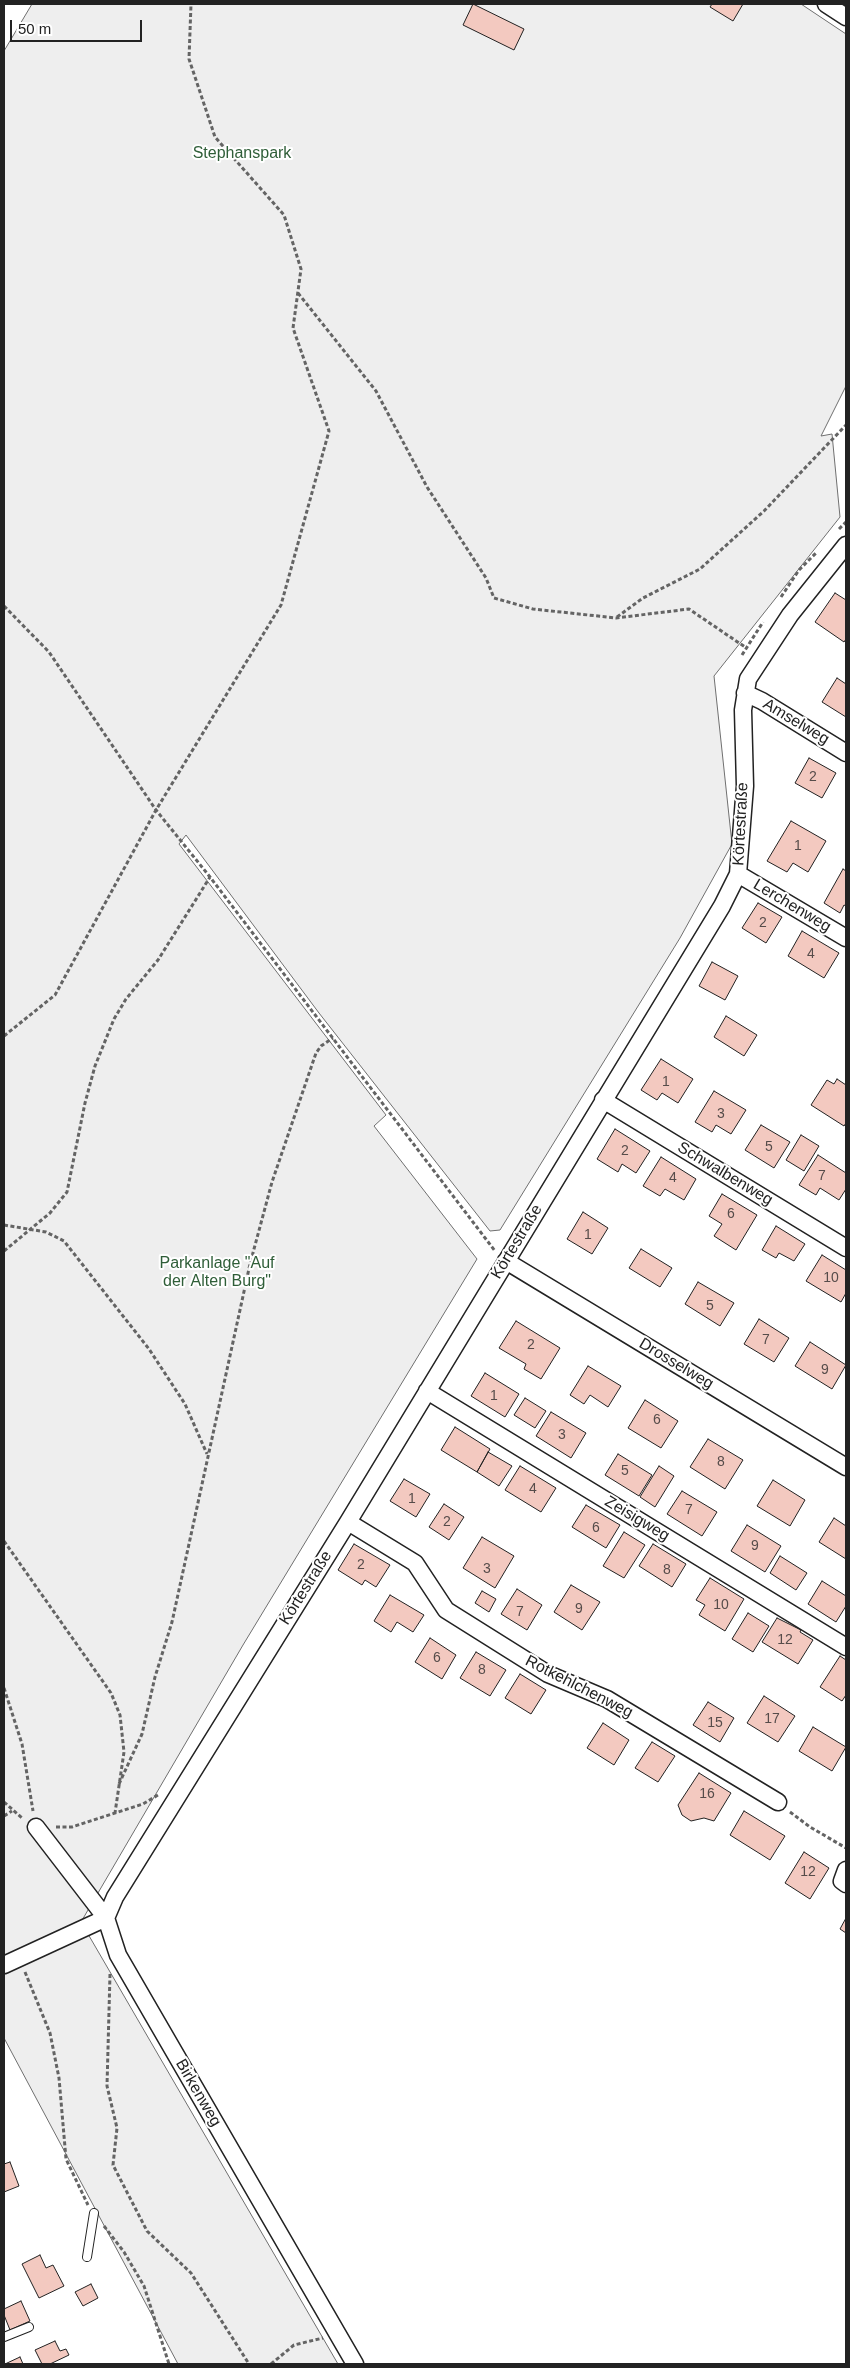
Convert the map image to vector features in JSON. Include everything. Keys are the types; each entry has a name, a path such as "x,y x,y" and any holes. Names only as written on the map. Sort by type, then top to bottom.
{"street":[{"path":"826,4 846,17"},
{"name":"Körtestraße","path":"106,1918 115,1896 348,1522 722,906 738,874 745,786 745,693 748,679 758,660 790,615 846,545"},
{"name":"Amselweg","path":"745,693 762,701 846,753"},
{"name":"Lerchenweg","path":"738,874 846,938"},
{"name":"Schwalbenweg","path":"603,1100 846,1248"},
{"name":"Drosselweg","path":"506,1261 844,1462"},
{"name":"Zeisigweg","path":"427,1391 846,1647"},
{"name":"Rotkehlchenweg","path":"348,1522 415,1563 446,1610 548,1674 607,1699 778,1802"},
{"name":"Birkenweg","path":"36,1827 106,1918 118,1955 355,2364"},
{"path":"846,1870 842,1881 846,1884"},
{"path":"4,1965 106,1918"}],"lane":[{"path":"87,2257 94,2213"},
{"path":"4,2337 29,2327"}],"path":[{"path":"4,1036 55,995 156,810 281,605 329,431 293,328 301,269 284,215 215,137 189,59 190,4"},
{"path":"298,292 376,391 427,487 486,578 494,598 533,609 616,618 689,610 745,647"},
{"path":"616,618 643,598 700,569 764,511 846,425"},
{"path":"833,536 846,522"},
{"path":"778,601 799,570 819,550"},
{"path":"4,606 49,652 156,810 210,877 494,1250 506,1261"},
{"path":"739,663 745,647 767,616"},
{"path":"4,1251 50,1213 67,1192 85,1103 96,1066 114,1019 126,999 158,960 210,877"},
{"path":"119,1784 142,1734 190,1546 207,1454 250,1264 272,1182 316,1053 321,1046 333,1038"},
{"path":"4,1225 46,1232 64,1241 150,1349 180,1396 207,1454"},
{"path":"494,1250 499,1241"},
{"path":"4,1541 111,1693 120,1715 124,1752 115,1814"},
{"path":"4,1688 22,1744 36,1827"},
{"path":"4,1802 12,1811 36,1827 72,1827 142,1804 162,1792"},
{"path":"778,1802 810,1827 846,1848"},
{"path":"4,1816 12,1811"},
{"path":"20,1958 50,2033 59,2078 66,2159 82,2196 124,2252 144,2286 169,2364"},
{"path":"110,1964 107,2086 117,2128 113,2165 146,2231 191,2273 249,2364"},
{"path":"271,2364 294,2345 338,2334"}],"green space":[{"path":"32,4 801,4 846,34 846,386 821,436 832,434 840,517 714,676 732,844 680,938 500,1230 490,1231 319,1013 186,835 179,844 386,1115 374,1126 477,1259 243,1645 81,1922 338,2364 178,2364 4,2038 4,51"}],"building":[{"path":"473,4 524,29 514,50 463,25"},
{"path":"712,4 743,4 733,21 710,7"},
{"path":"835,593 846,600 846,639 844,642 815,622"},
{"path":"837,678 846,684 846,717 822,702"},
{"path":"809,758 836,773 822,798 795,783"},
{"path":"791,821 826,841 808,872 793,863 787,872 767,861"},
{"path":"843,869 846,871 846,906 844,905 840,913 824,903"},
{"path":"758,903 782,917 766,943 742,928"},
{"path":"802,931 839,953 824,978 788,956"},
{"path":"712,962 738,976 725,1000 699,986"},
{"path":"726,1016 757,1035 744,1056 714,1037"},
{"path":"661,1059 693,1079 678,1103 662,1093 657,1100 641,1090"},
{"path":"837,1079 846,1085 846,1123 844,1126 811,1105 827,1080 834,1084"},
{"path":"714,1091 746,1110 731,1134 716,1125 712,1132 695,1122"},
{"path":"761,1125 790,1142 774,1168 745,1150"},
{"path":"615,1129 650,1151 636,1173 622,1164 618,1172 597,1159"},
{"path":"801,1135 819,1146 804,1171 786,1160"},
{"path":"818,1155 846,1173 846,1189 839,1200 820,1188 816,1195 799,1185"},
{"path":"661,1157 696,1179 684,1200 665,1189 660,1196 643,1186"},
{"path":"722,1194 757,1215 736,1250 714,1236 722,1224 709,1216"},
{"path":"583,1212 608,1228 592,1254 567,1239"},
{"path":"776,1226 805,1244 794,1261 779,1253 776,1258 762,1250"},
{"path":"641,1249 672,1268 660,1287 629,1268"},
{"path":"822,1255 846,1270 846,1293 841,1302 806,1281"},
{"path":"698,1282 734,1303 720,1326 685,1304"},
{"path":"759,1319 789,1338 774,1362 744,1344"},
{"path":"516,1321 560,1348 541,1379 524,1369 526,1364 499,1348"},
{"path":"810,1342 846,1365 832,1389 795,1366"},
{"path":"588,1366 621,1386 608,1407 590,1395 584,1404 570,1395"},
{"path":"485,1373 519,1394 505,1417 471,1396"},
{"path":"525,1398 546,1411 535,1428 514,1415"},
{"path":"645,1400 678,1421 661,1448 628,1428"},
{"path":"551,1412 586,1433 571,1458 536,1436"},
{"path":"455,1427 490,1449 477,1472 441,1450"},
{"path":"708,1439 743,1460 725,1489 690,1467"},
{"path":"488,1452 512,1466 499,1486 477,1472"},
{"path":"618,1454 652,1475 639,1496 605,1475"},
{"path":"520,1466 556,1488 541,1512 505,1490"},
{"path":"659,1466 674,1476 655,1507 640,1497"},
{"path":"404,1479 430,1494 416,1517 390,1501"},
{"path":"773,1480 805,1500 790,1526 757,1506"},
{"path":"682,1491 717,1512 702,1536 667,1514"},
{"path":"444,1504 464,1517 449,1540 429,1527"},
{"path":"586,1505 620,1525 606,1548 572,1527"},
{"path":"834,1518 846,1526 846,1559 819,1542"},
{"path":"747,1525 781,1546 765,1572 731,1551"},
{"path":"624,1532 645,1545 624,1578 603,1566"},
{"path":"482,1537 514,1556 495,1588 463,1568"},
{"path":"354,1544 390,1565 376,1587 365,1580 362,1585 338,1570"},
{"path":"653,1544 686,1564 672,1587 639,1566"},
{"path":"780,1556 807,1573 796,1590 770,1573"},
{"path":"710,1578 744,1599 725,1631 699,1615 705,1605 696,1600"},
{"path":"822,1581 846,1596 846,1606 836,1622 808,1604"},
{"path":"571,1585 600,1602 582,1630 554,1612"},
{"path":"517,1589 542,1605 527,1630 501,1614"},
{"path":"482,1591 496,1599 489,1612 475,1603"},
{"path":"390,1595 424,1615 413,1632 397,1622 391,1632 374,1621"},
{"path":"748,1613 769,1626 753,1652 732,1639"},
{"path":"777,1618 801,1630 800,1632 813,1640 798,1664 762,1642"},
{"path":"430,1638 456,1655 442,1679 415,1662"},
{"path":"476,1652 506,1670 490,1696 460,1678"},
{"path":"840,1656 846,1660 846,1695 842,1701 820,1687"},
{"path":"520,1674 546,1690 531,1714 505,1698"},
{"path":"764,1696 795,1716 778,1742 747,1723"},
{"path":"708,1702 734,1718 720,1742 693,1725"},
{"path":"603,1723 629,1740 614,1765 587,1748"},
{"path":"813,1727 846,1747 832,1771 799,1751"},
{"path":"652,1742 675,1756 658,1782 635,1768"},
{"path":"699,1773 731,1793 714,1821 704,1818 691,1821 682,1815 678,1805"},
{"path":"744,1811 785,1836 770,1860 730,1835"},
{"path":"804,1852 829,1868 810,1899 785,1883"},
{"path":"846,1918 846,1933 840,1929"},
{"path":"10,2162 19,2186 4,2192 4,2164"},
{"path":"40,2255 46,2268 53,2265 64,2286 39,2298 22,2264"},
{"path":"91,2284 98,2298 83,2306 75,2292"},
{"path":"21,2301 30,2321 10,2330 4,2315 4,2309"},
{"path":"55,2341 60,2351 66,2349 69,2355 50,2364 42,2364 35,2350"},
{"path":"20,2357 23,2364 5,2364"}],"park label":[{"name":"Stephanspark","path":"242,154"},
{"name":"Parkanlage \"Auf der Alten Burg\"","path":"217,1273"}]}
